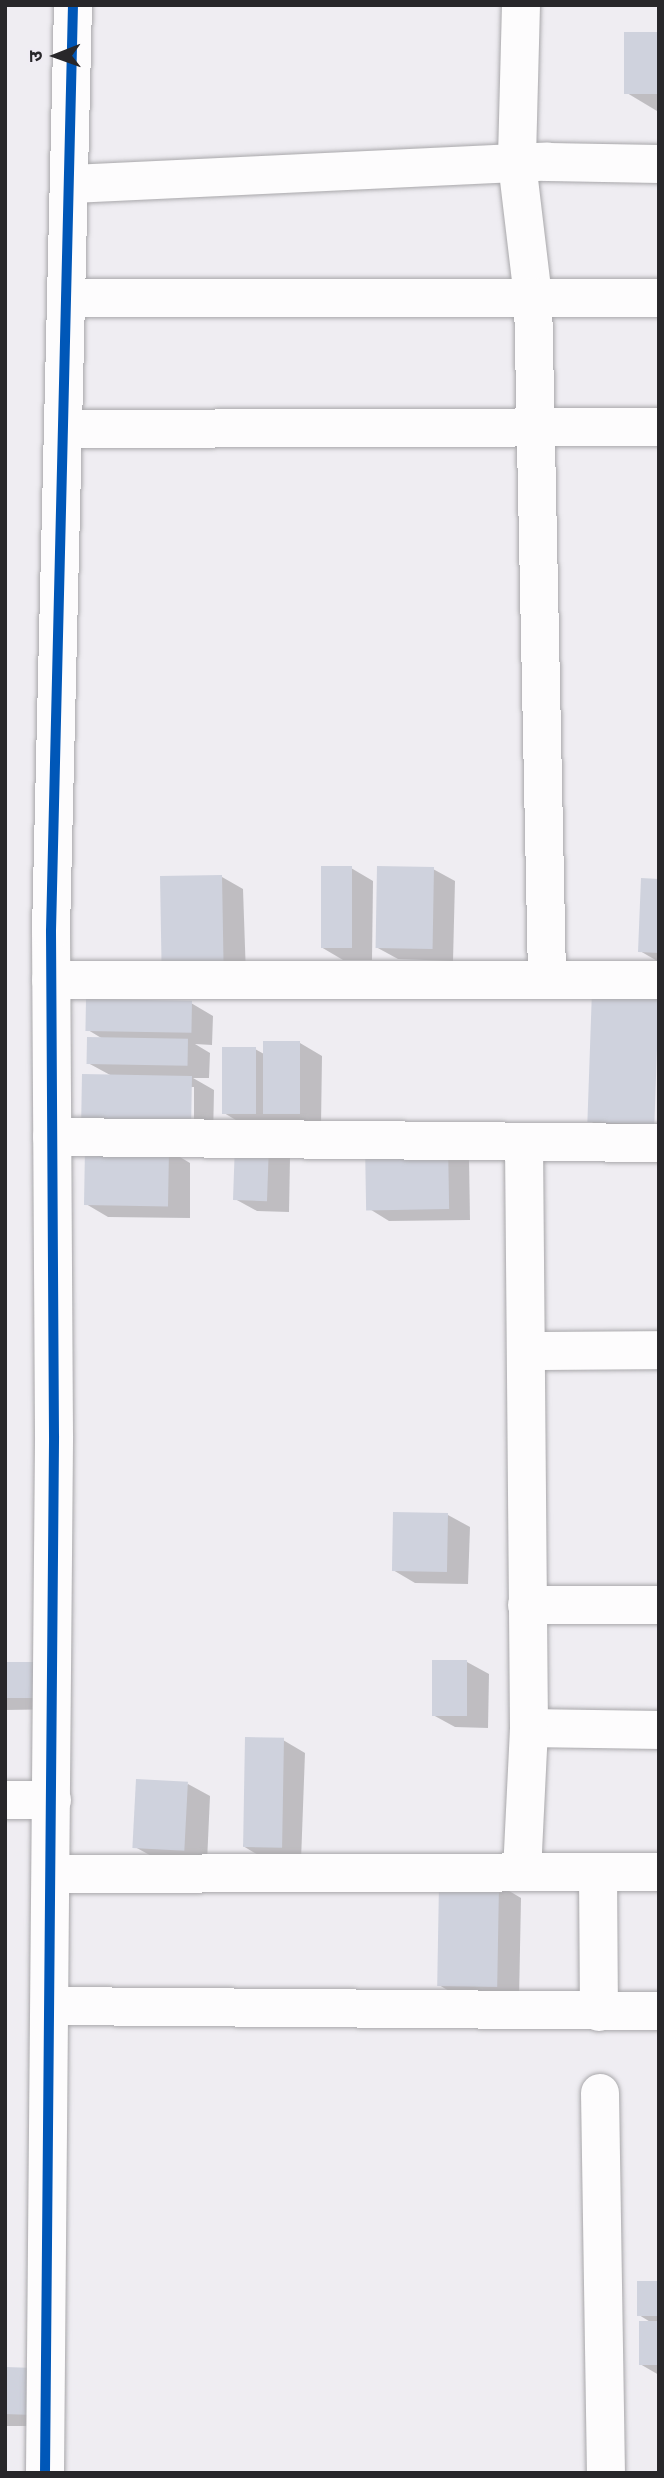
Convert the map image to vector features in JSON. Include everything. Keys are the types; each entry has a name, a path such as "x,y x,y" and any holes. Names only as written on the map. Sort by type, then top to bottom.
{"street":[{"path":"45,2473 52,1874 51,980 72,184 73,5"},
{"path":"521,5 517,163 533,297 547,979"},
{"path":"72,184 517,163 659,164"},
{"path":"69,298 659,298"},
{"path":"65,429 659,427"},
{"path":"51,980 659,980"},
{"path":"52,1137 659,1143"},
{"path":"522,1872 529,1728 524,1142"},
{"path":"526,1351 659,1350"},
{"path":"527,1605 659,1605"},
{"path":"529,1728 659,1730"},
{"path":"5,1800 52,1800"},
{"path":"598,1872 599,2012"},
{"path":"52,1874 659,1872"},
{"path":"51,2006 659,2011"},
{"path":"600,2093 606,2473"}],"building":[{"path":"624,32 659,32 659,94 624,94"},
{"path":"321,866 352,866 352,948 321,948"},
{"path":"377,866 434,867 433,949 376,948"},
{"path":"222,875 224,964 162,965 160,876"},
{"path":"641,878 659,879 659,953 638,952"},
{"path":"592,990 659,992 654,1124 587,1122"},
{"path":"86,999 192,1001 191,1033 85,1031"},
{"path":"87,1037 188,1039 188,1066 87,1064"},
{"path":"263,1041 300,1041 300,1114 263,1114"},
{"path":"222,1047 256,1047 256,1114 222,1114"},
{"path":"82,1074 192,1076 191,1129 81,1127"},
{"path":"235,1143 269,1144 267,1201 233,1200"},
{"path":"448,1143 449,1209 366,1210 365,1144"},
{"path":"85,1148 169,1149 168,1206 84,1205"},
{"path":"393,1512 448,1513 447,1572 392,1571"},
{"path":"432,1660 467,1660 467,1716 432,1716"},
{"path":"5,1662 48,1662 48,1698 5,1698"},
{"path":"245,1737 284,1738 282,1848 243,1847"},
{"path":"136,1779 188,1782 184,1851 132,1848"},
{"path":"439,1883 499,1884 497,1987 437,1986"},
{"path":"637,2281 659,2281 659,2316 637,2316"},
{"path":"639,2321 659,2321 659,2365 639,2365"},
{"path":"5,2367 35,2368 33,2415 5,2414"}],"cycle path":[{"path":"45,2473 54,1436 51,931 73,5"}]}
